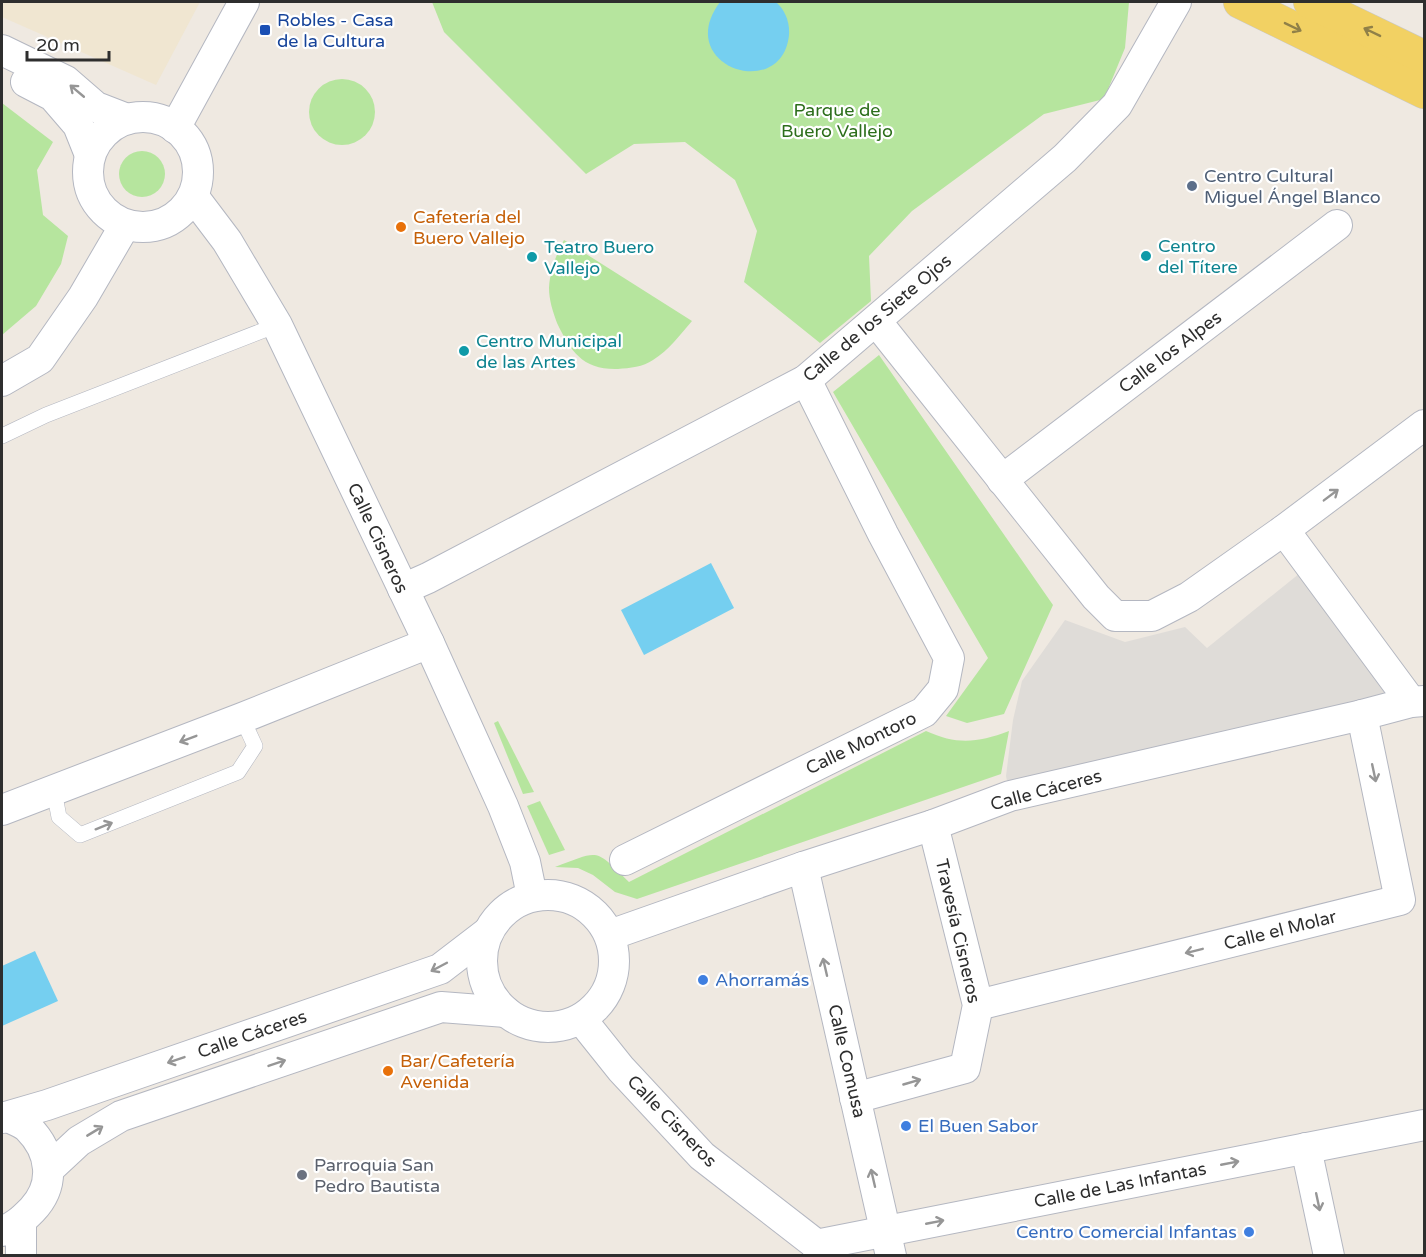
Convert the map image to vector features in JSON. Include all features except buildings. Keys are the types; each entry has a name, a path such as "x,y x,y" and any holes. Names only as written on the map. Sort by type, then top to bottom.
{"main road":[{"path":"1240,2 1425,92"},
{"path":"1310,2 1425,57"}],"street":[{"path":"175,128 244,2"},
{"name":"Calle de los Siete Ojos","path":"403,589 806,380 1065,158 1117,105 1176,2"},
{"path":"2,50 66,81 96,107 127,119"},
{"path":"2,70 52,96 78,125 90,155"},
{"path":"143,117 160,120 175,128 188,141 196,158 198,177 193,196 178,214 157,226 141,228 125,225 110,217 98,205 90,190 87,174 90,155 98,139 111,127 127,119 143,117"},
{"name":"Calle Cisneros","path":"193,196 227,241 277,325 429,643 503,806 525,862 532,896"},
{"path":"2,381 40,359 83,297 125,225"},
{"name":"Calle los Alpes","path":"1002,480 1337,225"},
{"path":"876,321 1096,597 1114,616 1152,616 1189,597 1284,530 1425,424"},
{"name":"Calle Montoro","path":"625,860 924,712 943,689 949,658 883,534 806,380"},
{"path":"1284,530 1418,701"},
{"path":"2,810 429,643"},
{"name":"Calle Cáceres","path":"610,936 803,867 933,825 1010,796 1418,701"},
{"name":"Calle el Molar","path":"978,1005 1400,900 1362,715"},
{"name":"Travesía Cisneros","path":"855,1098 965,1068 978,1005 933,825"},
{"name":"Calle Comusa","path":"803,867 888,1243"},
{"path":"551,894 570,897 586,906 600,919 610,936 614,954 614,973 607,992 596,1007 581,1019 562,1026 542,1028 523,1023 506,1012 491,996 483,976 481,955 487,933 498,916 513,903 532,896 551,894"},
{"name":"Calle Cáceres","path":"5,1118 440,969 487,933"},
{"name":"Calle Cáceres","path":"50,1168 79,1141 132,1112 441,1007 506,1012"},
{"name":"Calle Cisneros","path":"581,1019 621,1069 702,1156 824,1250"},
{"path":"5,1118 27,1126 36,1138 50,1168 46,1188 36,1206 11,1226 21,1256"},
{"name":"Calle de Las Infantas","path":"824,1250 888,1243 1306,1148 1425,1125"},
{"path":"1306,1148 1329,1256"}],"lane":[{"path":"2,436 45,415 277,325"},
{"path":"54,791 58,817 80,835 238,772 255,746 242,718"}],"shaded area":[{"path":"2,2 200,2 156,85 2,17"},
{"path":"1310,565 1411,702 1010,796 1006,776 1013,720 1022,681 1065,620 1125,642 1185,627 1207,648"}],"green space":[{"name":"Parque de Buero Vallejo","path":"432,2 1129,2 1125,48 1104,99 1044,114 912,211 869,256 871,301 820,343 744,282 757,231 735,180 685,142 634,144 586,174 444,32"},
{"path":"342,79 355,82 365,89 372,99 375,112 372,125 365,135 355,142 342,145 329,142 319,135 312,125 309,112 312,99 319,89 329,82"},
{"path":"2,103 53,142 37,170 43,215 68,236 61,264 36,306 2,335"},
{"path":"142,151 151,152 158,158 164,165 164,183 158,190 151,196 142,197 133,196 126,190 120,183 119,174 120,165 126,158 133,152"},
{"path":"564,240 692,321 664,352 645,364 618,369 587,363 573,351 568,343 557,323 550,301 551,275"},
{"path":"879,355 1053,605 1004,714 967,723 946,716 988,658 833,392"},
{"path":"498,721 534,792 523,794 494,723"},
{"path":"926,731 948,739 967,741 1009,731 1001,774 637,899 615,892 593,875 578,868 555,867 581,857 596,855 609,863 629,882"},
{"path":"540,801 565,850 549,855 527,806"}],"water":[{"path":"720,2 776,2 789,25 789,35 782,56 769,68 751,71 734,68 719,58 710,44 709,25"},
{"path":"711,563 734,608 644,655 621,610"},
{"path":"35,951 58,1001 2,1026 2,966"}],"place":[{"name":"Robles - Casa de la Cultura","path":"265,30"},
{"name":"Centro Cultural Miguel Ángel Blanco","path":"1192,186"},
{"name":"Cafetería del Buero Vallejo","path":"401,227"},
{"name":"Centro del Títere","path":"1146,256"},
{"name":"Teatro Buero Vallejo","path":"532,257"},
{"name":"Centro Municipal de las Artes","path":"464,351"},
{"name":"Ahorramás","path":"703,980"},
{"name":"Bar/Cafetería Avenida","path":"388,1071"},
{"name":"El Buen Sabor","path":"906,1126"},
{"name":"Parroquia San Pedro Bautista","path":"302,1175"},
{"name":"Centro Comercial Infantas","path":"1249,1232"}]}
